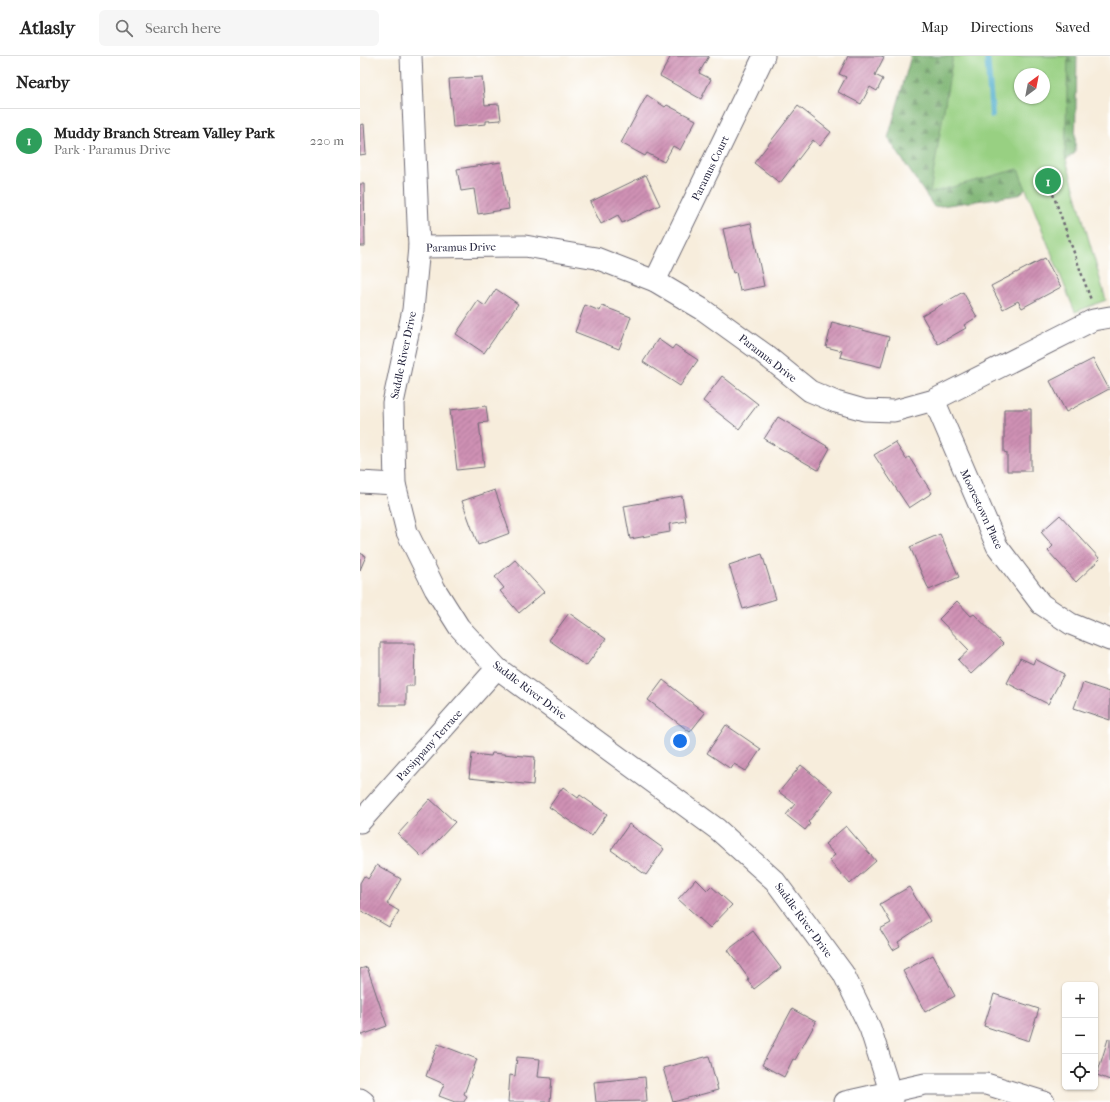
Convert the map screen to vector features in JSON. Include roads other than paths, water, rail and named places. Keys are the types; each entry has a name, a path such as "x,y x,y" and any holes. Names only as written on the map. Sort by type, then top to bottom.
{"street":[{"name":"Saddle River Drive","path":"411,56 419,247 413,310 393,402 394,484 407,532 435,589 459,627 497,668 718,830 775,881 843,973 870,1028 891,1096"},
{"name":"Paramus Court","path":"655,281 764,56"},
{"name":"Paramus Drive","path":"419,247 525,246 596,258 655,281 702,309 763,352 810,391 836,402 864,410 894,411 934,400 1093,320 1104,318"},
{"name":"Moorestown Place","path":"934,400 997,546 1041,604 1071,624 1110,640"},
{"path":"360,482 394,484"},
{"name":"Parsippany Terrace","path":"360,822 497,668"},
{"path":"845,1102 891,1096 925,1084 986,1084 1044,1102"},
{"path":"360,1099 364,1102"}],"waterway":[{"path":"987,56 992,115"}],"place":[{"name":"Muddy Branch Stream Valley Park","path":"1048,181"}]}
